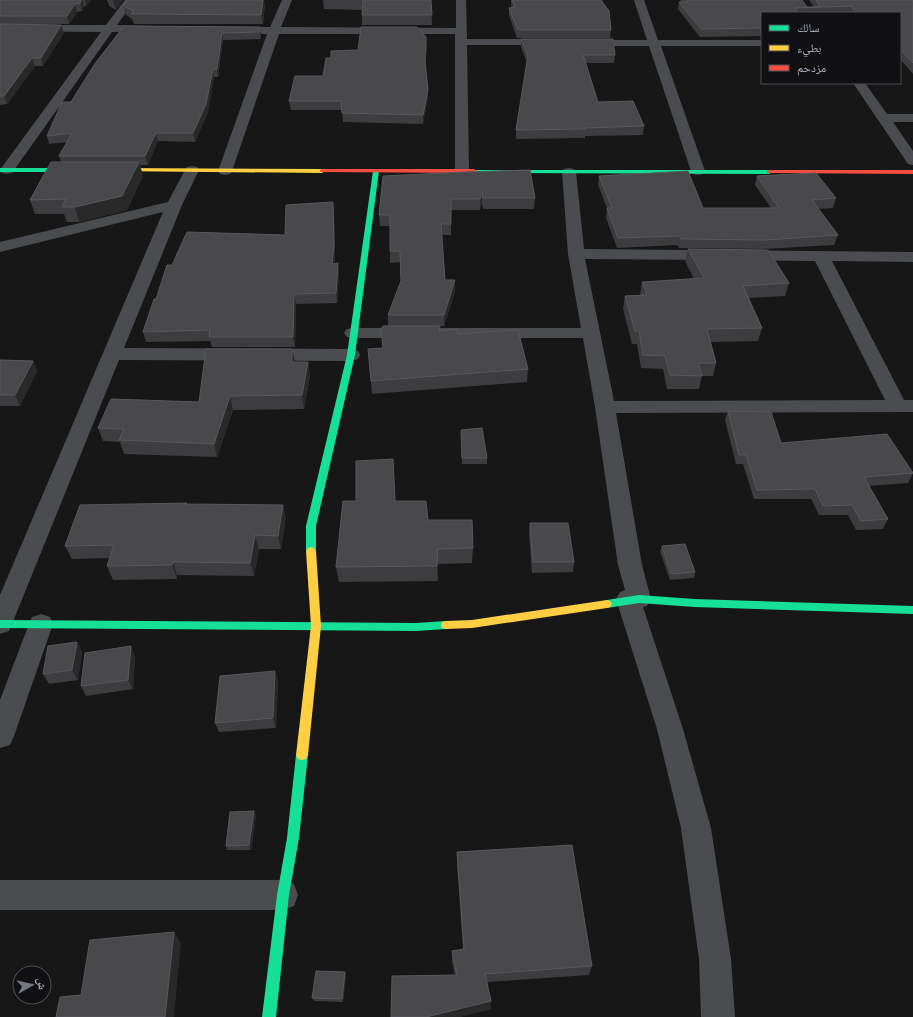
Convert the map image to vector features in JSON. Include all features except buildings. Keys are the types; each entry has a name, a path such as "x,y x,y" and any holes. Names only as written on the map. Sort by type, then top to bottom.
{"street":[{"path":"3,170 110,29 130,0"},
{"path":"225,171 274,30 286,0"},
{"path":"461,0 462,171"},
{"path":"639,0 698,171"},
{"path":"0,28 164,30"},
{"path":"219,30 274,30 462,36 570,43 761,43"},
{"path":"860,84 913,161"},
{"path":"883,118 913,118"},
{"path":"3,170 84,170"},
{"path":"100,170 913,172"},
{"path":"192,170 174,204 0,624 416,627 472,624 571,610 633,599 694,603 913,610"},
{"path":"269,1017 283,895 293,838 316,626 310,539 311,526 351,355 376,171"},
{"path":"569,172 576,254 605,407 630,565 633,599 696,828 715,959 718,1017"},
{"path":"0,247 174,204"},
{"path":"576,254 913,257"},
{"path":"605,407 906,406 821,256"},
{"path":"353,333 590,333"},
{"path":"113,354 351,355"},
{"path":"0,736 41,624"},
{"path":"0,895 283,895"}],"traffic: fast":[{"path":"0,170 76,170"},
{"path":"311,551 311,526 351,355 376,171"},
{"path":"474,171 769,172"},
{"path":"607,604 639,599 694,603 913,610"},
{"path":"0,624 416,627 446,625"},
{"path":"269,1017 283,895 293,838 302,755"}],"traffic: slow":[{"path":"112,170 322,171"},
{"path":"302,755 316,626 311,551"},
{"path":"446,625 472,624 607,604"}],"traffic: jam":[{"path":"322,171 474,171"},
{"path":"769,172 913,172"}]}
